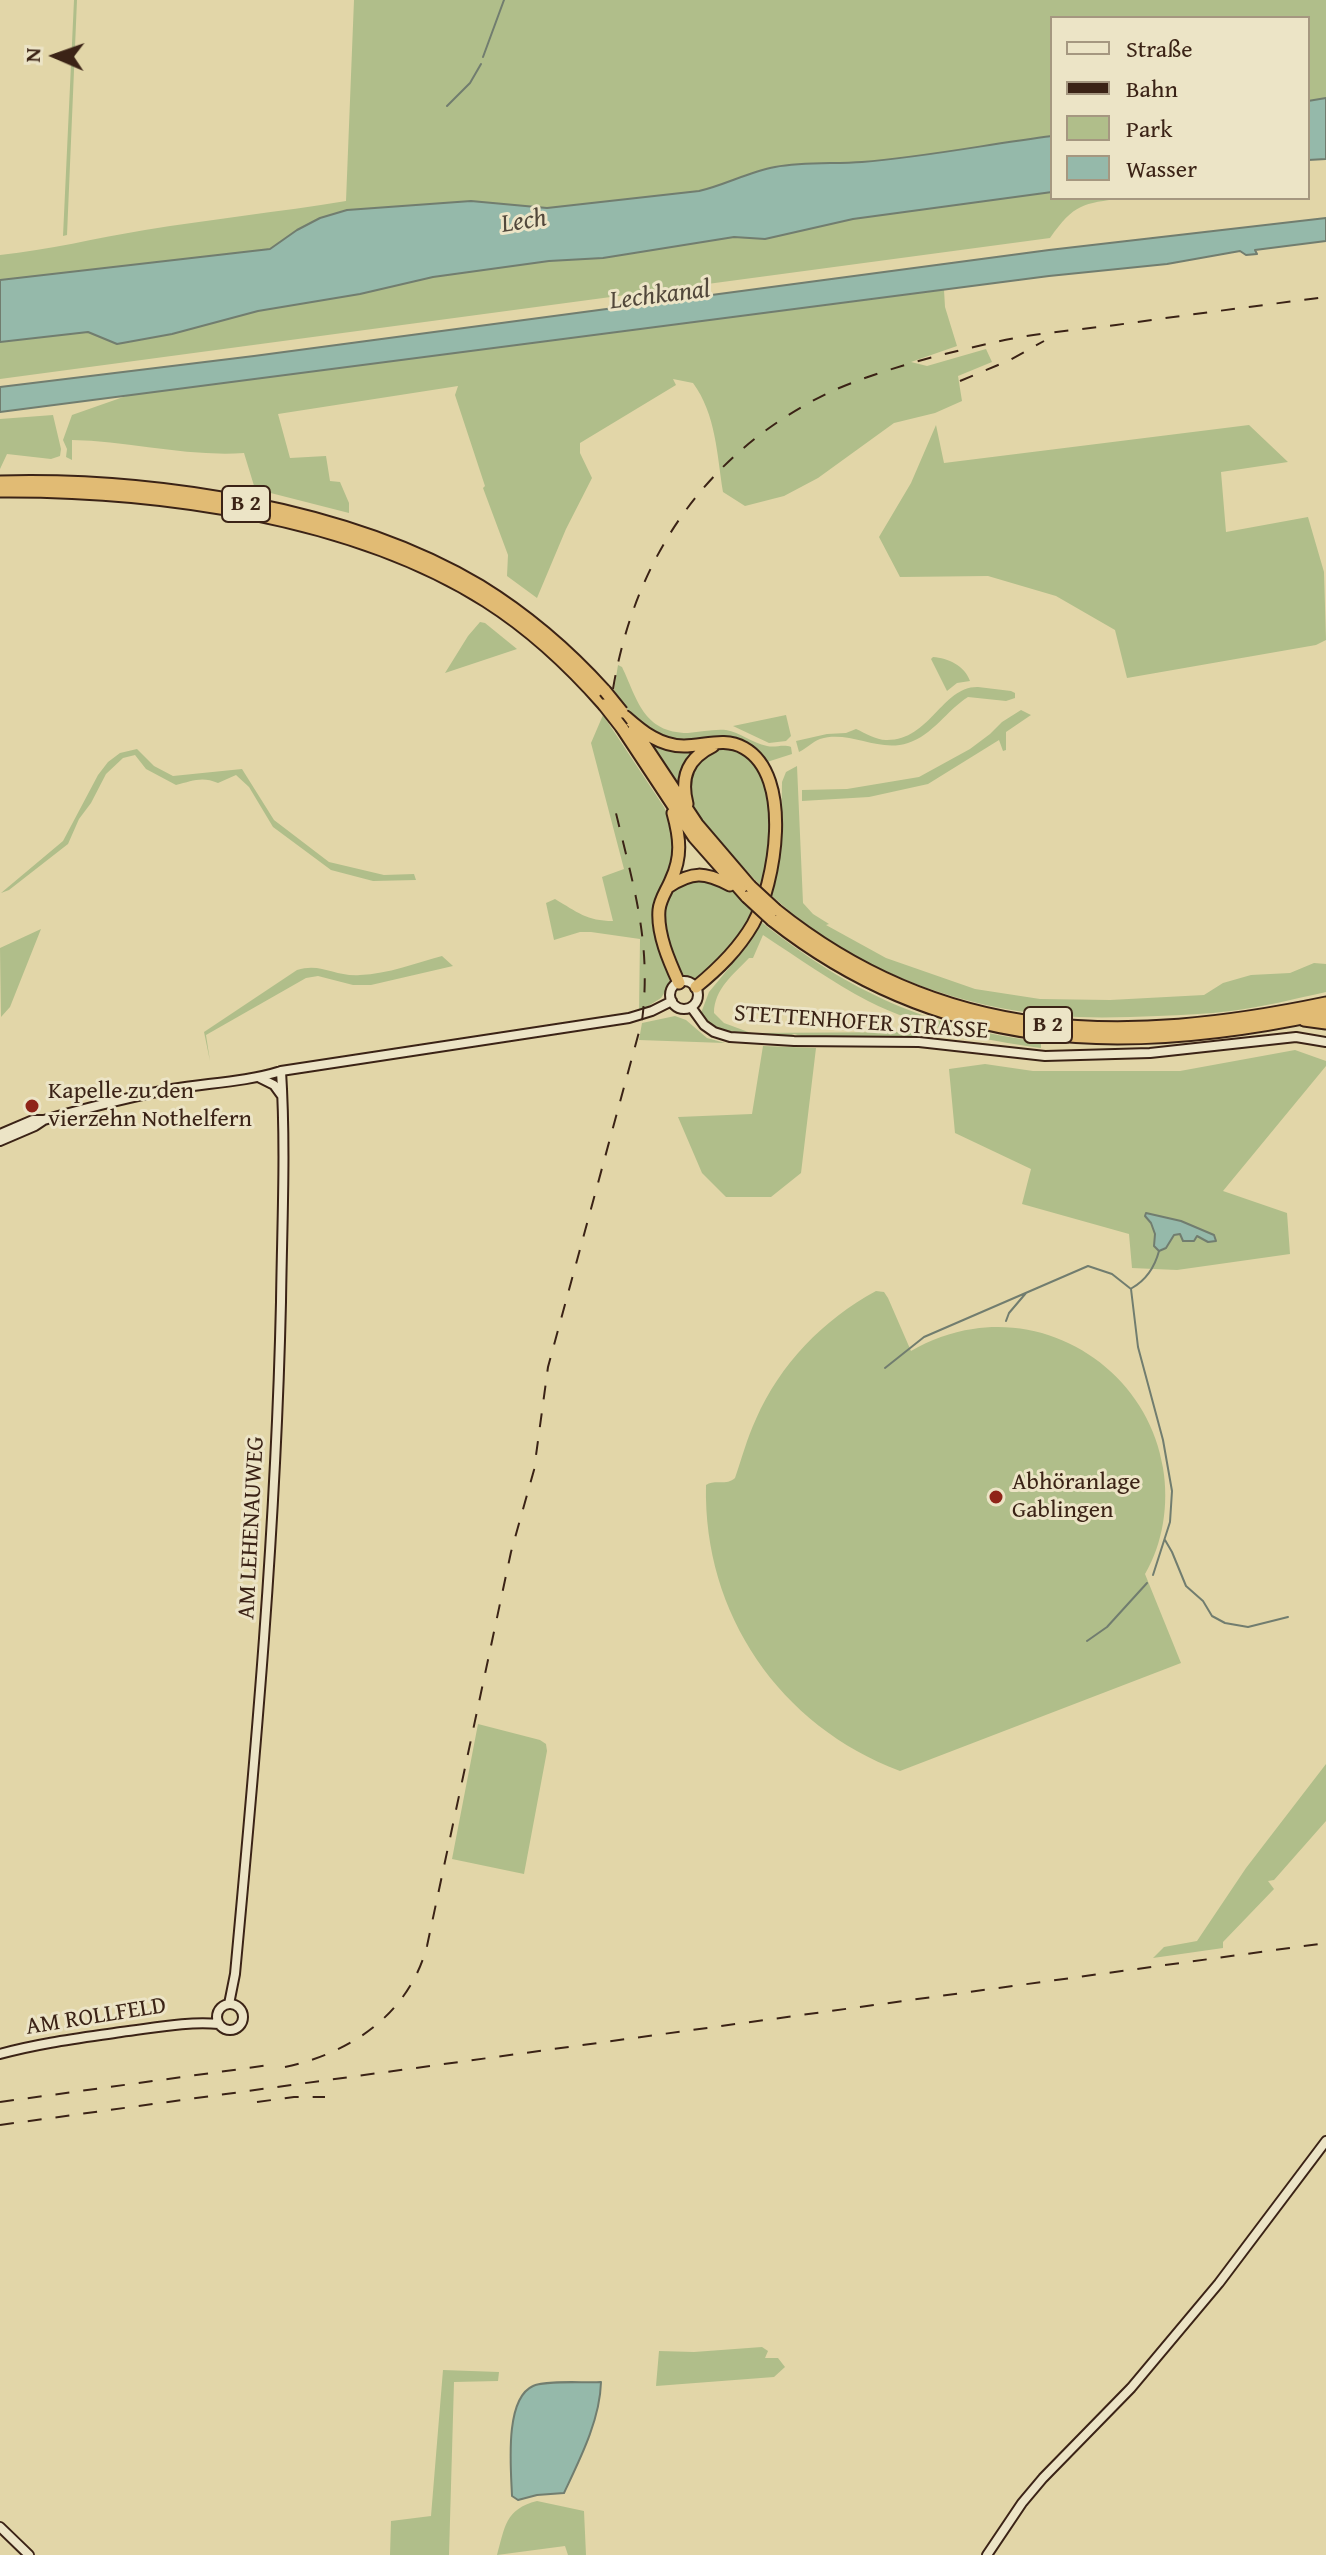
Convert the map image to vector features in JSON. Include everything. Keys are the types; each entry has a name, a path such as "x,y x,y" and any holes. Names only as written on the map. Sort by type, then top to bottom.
{"highway":[{"name":"B 2","path":"0,482 61,482 142,488 261,507 377,538 441,565 568,652 605,691 745,891"},
{"name":"B 2","path":"0,491 123,496 190,504 270,519 390,554 477,590"},
{"name":"B 2","path":"503,606 604,705 623,719 669,801 702,847 745,891 821,956 880,989 938,1012 1002,1028 1071,1036 1136,1037 1211,1032 1326,1013"},
{"path":"623,719 663,743 682,747 722,743 748,750 763,768 774,801 775,846 771,876 753,924 737,948 696,987"},
{"path":"691,816 684,793 686,772 699,754 722,743"},
{"path":"669,801 680,844 678,863 660,906 660,921 670,964 679,983"},
{"path":"668,887 690,876 705,874 745,891"},
{"name":"B 2","path":"774,915 895,985 949,1005 1004,1019 1070,1027 1150,1027 1238,1019 1326,1003"},
{"name":"B 2","path":"1295,1019 1326,1023"}],"street":[{"path":"689,982 696,987 698,998 691,1007 679,1008 672,1001 672,990 679,983 689,982"},
{"path":"0,1134 33,1120 44,1120 135,1096 629,1018 672,1001"},
{"name":"STETTENHOFER STRASSE","path":"691,1007 704,1025 730,1037 919,1042 1045,1056 1150,1053 1296,1037 1326,1042"},
{"path":"205,1084 268,1070 279,1072"},
{"name":"AM LEHENAUWEG","path":"233,2004 273,1529 279,1406 282,1096 279,1072"},
{"path":"255,1078 270,1082 282,1096"},
{"path":"0,1141 44,1120"},
{"path":"233,2004 244,2015 240,2026 230,2030 218,2019 221,2007 233,2004"},
{"name":"AM ROLLFELD","path":"0,2054 74,2039 218,2019"},
{"path":"987,2555 1038,2483 1131,2388 1219,2283 1326,2141"},
{"path":"0,2527 29,2555"}],"green space":[{"path":"74,0 77,0 67,235 63,236"},
{"path":"354,0 1326,0 1326,98 1310,101 1310,16 1050,16 1050,136 886,160 786,165 699,191 547,208 471,201 347,210 320,218 270,249 0,280 0,255 170,226 346,201"},
{"path":"1050,192 1050,200 1110,200 1080,207 1066,218 1050,238 0,379 0,342 88,332 117,344 172,334 258,311 360,294 433,277 549,261 603,258 734,237 765,239 853,219"},
{"path":"944,290 945,307 957,346 911,362 927,366 986,349 992,362 958,376 962,401 935,413 894,423 818,478 784,496 745,506 723,492 714,435 701,395 693,383 673,379 676,385 580,443 580,453 592,478 537,598 507,576 508,555 483,488 485,486 455,395 458,386 278,414 290,458 326,456 330,481 340,482 349,503 349,513 255,489 244,453 201,453 72,440 72,460 66,457 63,440 72,415 129,395"},
{"path":"53,415 60,456 51,459 7,454 0,469 0,419"},
{"path":"936,425 944,463 1249,425 1288,462 1221,472 1226,532 1308,517 1324,572 1326,640 1316,645 1127,678 1115,630 1056,596 988,576 900,577 879,537 911,483"},
{"path":"480,622 517,649 445,673 468,636"},
{"path":"931,659 955,664 970,681 957,683 947,691"},
{"path":"618,665 622,667 644,712 661,727 688,733 726,730 767,746 791,747 792,754 767,762 749,746 692,745 661,739 641,724 614,690"},
{"path":"978,687 1011,691 1015,693 1015,698 1006,701 968,697 925,734 908,743 886,745 831,737 817,740 799,752 796,741 856,729 882,740 901,738 914,732 955,695"},
{"path":"1021,710 1031,715 1006,732 1006,750 1003,751 999,740 928,784 869,797 802,801 802,790 847,789 919,777 970,749"},
{"path":"603,715 664,807 672,825 675,845 671,871 660,889 655,907 670,984 661,998 639,1012 640,939 580,932 554,940 546,903 555,899 589,917 613,921 602,877 624,869 591,743"},
{"path":"786,715 791,736 786,741 769,743 733,726"},
{"path":"645,736 708,745 682,791"},
{"path":"722,748 742,753 756,765 765,783 770,827 763,888 715,838 690,800 690,769 713,750"},
{"path":"137,749 154,766 173,776 242,769 274,820 329,862 384,875 414,874 416,880 373,881 331,870 273,827 249,787 236,775 218,783 202,780 176,785 146,769 135,755 123,758 106,774 68,844 1,893 63,841 108,762 120,753"},
{"path":"797,766 803,903 829,924 826,925 886,958 975,989 1040,999 1110,1000 1204,995 1223,983 1251,975 1290,973 1314,963 1326,964 1326,992 1222,1012 1089,1017 1037,1014 995,1007 914,983 837,945 770,894 781,852 782,782 786,772"},
{"path":"704,876 728,887 754,912 736,942 719,962 691,979 682,972 668,948 665,903 670,891 679,883"},
{"path":"760,921 826,968 892,1003 961,1027 1041,1042 1041,1048 953,1032 910,1019 841,986 763,935 753,958 749,958 731,976 717,997 714,1013 724,1023 751,1033 922,1032 918,1035 920,1038 809,1038 794,1034 787,1037 751,1036 719,1029 701,1013 709,992 748,945"},
{"path":"41,929 10,1007 1,1017 0,948"},
{"path":"442,956 453,966 371,985 353,985 318,976 306,978 206,1035 210,1061 204,1032 297,970 313,968 351,975 370,974"},
{"path":"675,1016 686,1020 707,1038 725,1043 639,1040 642,1023"},
{"path":"763,1046 816,1048 801,1173 771,1197 726,1197 702,1173 678,1117 752,1114"},
{"path":"1295,1050 1326,1061 1326,1066 1223,1191 1287,1213 1290,1254 1177,1270 1132,1268 1129,1234 1022,1204 1031,1169 955,1133 949,1069 985,1064 1033,1071 1180,1071"},
{"path":"876,1291 884,1292 888,1298 911,1351 957,1332 1006,1327 1039,1332 1069,1343 1096,1360 1120,1381 1140,1407 1155,1436 1163,1468 1163,1523 1145,1574 1181,1663 900,1771 857,1751 819,1725 785,1695 757,1660 734,1620 718,1578 709,1532 706,1485 735,1478 750,1433 766,1399 805,1345 838,1316"},
{"path":"478,1724 546,1744 524,1874 452,1859"},
{"path":"1326,1764 1326,1821 1274,1880 1268,1881 1274,1889 1223,1942 1223,1948 1153,1958 1164,1947 1197,1941 1246,1868"},
{"path":"762,2347 768,2351 765,2358 778,2358 785,2367 774,2377 656,2386 659,2351"},
{"path":"443,2370 499,2372 498,2381 454,2382 449,2555 390,2555 391,2521 431,2516"},
{"path":"537,2501 584,2511 586,2555 568,2555 565,2546 497,2555 512,2514 526,2504"}],"water":[{"path":"1326,98 1326,159 1310,160 1310,101"},
{"name":"Lech","path":"1050,136 1050,192 853,219 765,239 734,237 603,258 549,261 433,277 360,294 258,311 172,334 117,344 88,332 0,342 0,280 270,249 320,218 347,210 471,201 547,208 699,191 786,165 862,162"},
{"path":"1326,218 1326,241 1255,250 1257,254 1246,255 1240,251 1167,264 1049,276 0,412 0,387 1049,250"},
{"path":"1146,1213 1181,1221 1214,1235 1216,1241 1208,1242 1197,1236 1194,1241 1183,1241 1180,1234 1174,1235 1166,1248 1159,1251 1154,1246 1155,1234"},
{"path":"601,2382 593,2425 564,2493 518,2500 512,2496 511,2436 517,2405 524,2393 533,2386 546,2383"}],"waterway":[{"path":"483,57 504,0"},
{"path":"447,106 470,83 481,64"},
{"path":"1132,1288 1149,1272 1159,1251"},
{"path":"885,1368 924,1337 1088,1266 1112,1274 1131,1289 1138,1347 1163,1440 1172,1491 1170,1522 1153,1575"},
{"path":"1006,1321 1026,1293"},
{"path":"1165,1540 1186,1586 1203,1601 1212,1616 1225,1623 1248,1627 1288,1617"},
{"path":"1087,1641 1107,1627 1147,1583"}],"railway":[{"path":"613,689 639,595 659,553 683,514 713,478 746,446 785,417 828,393 910,363 1011,339 1326,297"},
{"path":"960,381 1010,360 1044,341"},
{"path":"285,2067 332,2052 374,2027 406,1992 427,1946 511,1552 534,1470 548,1367 642,1021 643,939 615,809"},
{"path":"0,2125 1326,1943"},
{"path":"0,2102 277,2064"},
{"path":"257,2102 325,2097"}],"place":[{"name":"Kapelle zu den vierzehn Nothelfern","path":"32,1106"},
{"name":"Abhöranlage Gablingen","path":"996,1497"}],"water label":[{"name":"Lechkanal","path":"660,296"}]}
